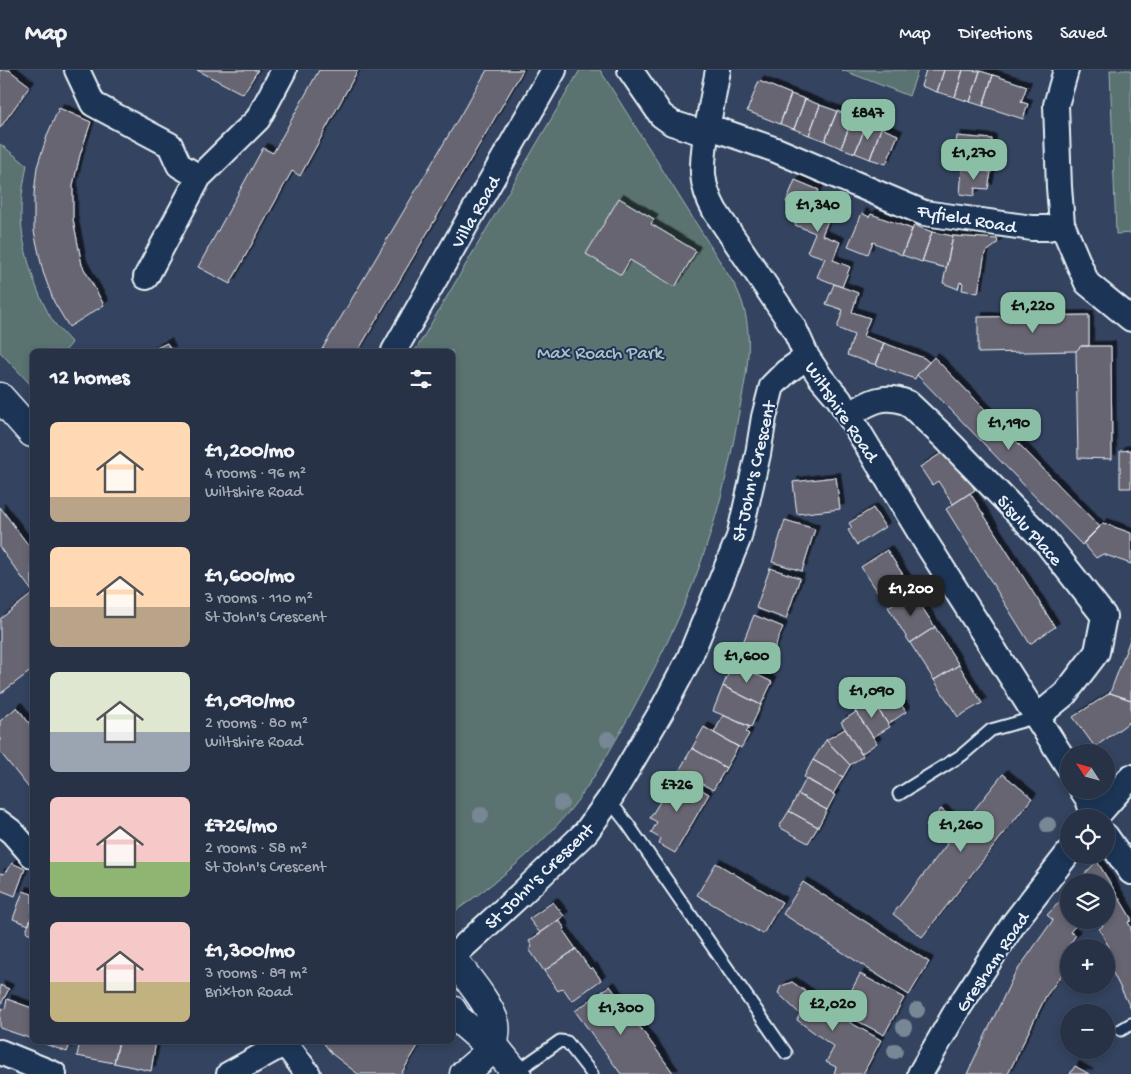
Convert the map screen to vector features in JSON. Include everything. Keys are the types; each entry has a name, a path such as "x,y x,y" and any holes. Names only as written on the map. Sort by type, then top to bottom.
{"highway":[{"path":"0,397 30,431"},
{"path":"455,962 492,1017 496,1029 494,1035 495,1047"},
{"path":"455,1015 479,1038 495,1047 516,1073"},
{"path":"464,1074 495,1047"}],"street":[{"path":"77,70 93,104 170,146 179,165 199,177"},
{"path":"146,277 199,177 258,119 284,70"},
{"name":"Villa Road","path":"395,349 554,70"},
{"path":"630,70 661,115 672,123 706,130"},
{"name":"Wiltshire Road","path":"718,70 706,130 702,176 707,196 794,328 807,357 821,378 839,399 925,541 1060,754"},
{"path":"1066,70 1056,105 1062,224 1087,283 1131,319"},
{"name":"Fyfield Road","path":"706,130 776,150 924,213 1032,228 1048,228 1062,224"},
{"name":"St John's Crescent","path":"455,954 520,896 586,832 609,800 661,712 689,659 739,537 772,386 786,372 807,357"},
{"name":"Sisulu Place","path":"849,415 871,401 891,399 908,403 944,437 1046,542 1104,616 1097,652 1065,694 1037,717"},
{"path":"1103,809 1131,777"},
{"path":"0,823 12,832 30,853"},
{"path":"1115,849 1131,872"},
{"name":"Gresham Road","path":"920,1074 956,1010 1014,923 1060,864"},
{"path":"229,1074 283,1044"},
{"path":"286,1044 308,1074"},
{"path":"0,1052 54,1074"}],"lane":[{"path":"899,794 962,755 991,730 1037,717"},
{"path":"609,800 627,823 786,1053"},
{"path":"1121,1030 1131,1024"},
{"path":"516,1073 560,1041 567,1042 592,1074"}],"green space":[{"name":"Max Roach Park","path":"580,70 600,70 736,287 746,319 748,335 747,368 726,478 714,523 694,582 645,687 600,767 565,817 536,847 504,875 455,911 455,349 416,349"},
{"path":"842,70 918,70 909,96"},
{"path":"1110,70 1131,70 1131,233 1116,234"},
{"path":"0,144 27,165 21,214 27,258 44,305 59,329 72,343 67,349 30,349 30,384 0,352"}],"building":[{"path":"0,70 9,70 30,86 0,128"},
{"path":"197,70 258,70 243,94"},
{"path":"319,70 358,70 300,176 292,171 230,284 198,267 263,148 273,153"},
{"path":"487,70 523,70 359,349 322,349"},
{"path":"926,70 944,70 937,92 921,86"},
{"path":"944,70 963,70 955,97 937,92"},
{"path":"963,70 980,71 970,102 955,97"},
{"path":"980,71 993,75 983,106 970,102"},
{"path":"993,75 1027,86 1021,102 1028,104 1023,119 983,106"},
{"path":"759,81 791,94 780,124 747,111"},
{"path":"791,94 805,99 794,129 780,124"},
{"path":"805,99 820,105 809,135 794,129"},
{"path":"820,105 837,111 825,141 809,135"},
{"path":"59,108 91,122 80,155 73,185 73,219 82,265 104,305 69,327 54,302 43,272 34,231 34,194 37,167 48,133"},
{"path":"837,111 853,117 841,148 825,141"},
{"path":"853,117 867,123 855,153 841,148"},
{"path":"867,123 881,128 870,159 855,153"},
{"path":"881,128 898,135 886,164 870,159"},
{"path":"957,136 992,139 991,154 955,151"},
{"path":"965,151 993,153 991,172 962,169"},
{"path":"962,169 991,172 988,189 975,188 974,196 960,194"},
{"path":"795,180 819,190 811,209 830,216 822,235 840,242 833,260 850,267 842,287 817,277 825,258 807,252 815,233 795,225 802,208 786,202"},
{"path":"619,198 654,219 651,224 696,251 675,287 630,260 621,275 586,254"},
{"path":"862,213 869,217 871,214 912,229 902,255 873,242 868,254 848,246"},
{"path":"914,225 932,232 922,262 902,255"},
{"path":"932,232 953,236 946,268 922,262"},
{"path":"953,236 998,239 997,244 985,253 978,293 962,290 963,283 960,282 958,289 943,283"},
{"path":"834,284 858,293 852,312 870,318 863,336 884,343 876,365 847,355 854,335 837,328 843,310 826,304"},
{"path":"1089,315 1089,346 1081,346 1076,351 978,353 978,317"},
{"path":"167,343 170,349 154,349"},
{"path":"884,343 924,358 929,362 915,379 876,365"},
{"path":"1081,346 1111,346 1112,459 1078,458 1076,351"},
{"path":"934,357 1100,527 1082,545 917,375"},
{"path":"1131,450 1131,488 1120,488 1120,451"},
{"path":"945,451 956,468 960,466 975,490 953,504 938,481 932,485 920,467"},
{"path":"836,477 840,509 797,514 793,482"},
{"path":"970,493 1055,627 1030,644 946,509"},
{"path":"0,507 30,547 30,588 0,548"},
{"path":"873,508 885,527 857,545 848,530 852,528 849,523"},
{"path":"785,520 815,529 802,571 772,562"},
{"path":"1103,523 1131,533 1131,564 1103,554 1096,558 1083,543"},
{"path":"887,550 909,584 884,601 861,567"},
{"path":"770,568 800,578 786,619 756,608"},
{"path":"912,592 935,627 910,643 888,607"},
{"path":"30,596 30,672 0,694 0,619"},
{"path":"754,615 783,627 767,666 738,655"},
{"path":"935,627 959,665 934,680 910,643"},
{"path":"1131,637 1131,700 1110,693"},
{"path":"733,663 772,682 761,705 723,686"},
{"path":"959,665 982,703 958,717 934,680"},
{"path":"888,684 906,712 888,724 869,697"},
{"path":"723,686 761,705 751,727 713,711"},
{"path":"1110,693 1131,700 1131,721 1099,744 1093,744 1073,717"},
{"path":"872,700 890,727 873,737 855,711"},
{"path":"17,707 30,724 30,790 0,752 0,721"},
{"path":"856,712 877,743 861,754 841,722"},
{"path":"723,715 749,727 746,732 749,734 741,748 714,733"},
{"path":"704,727 738,747 726,768 692,748"},
{"path":"845,729 863,756 850,765 826,740"},
{"path":"826,740 850,765 843,777 813,760"},
{"path":"692,748 726,768 713,790 679,771"},
{"path":"813,760 843,777 833,794 804,777"},
{"path":"1003,774 1032,798 922,937 893,914 947,844 926,826 941,809 962,825"},
{"path":"676,775 709,794 675,853 659,844 661,839 651,833 657,822 650,818"},
{"path":"806,779 835,795 827,810 798,794"},
{"path":"798,794 827,810 818,827 789,811"},
{"path":"789,811 818,827 808,843 779,827"},
{"path":"12,863 25,869 15,896 0,890 0,873 4,874"},
{"path":"716,863 782,902 763,934 697,895"},
{"path":"1094,864 1099,864 1105,874 1085,874"},
{"path":"803,882 929,962 909,995 783,914"},
{"path":"23,891 30,893 29,925 13,919"},
{"path":"1115,891 1131,918 1131,921 1128,922 1131,928 1131,1009 1115,977 1115,939 1105,939 1099,929 1115,929"},
{"path":"1060,901 1060,929 1073,929 1070,932 1076,935 1073,939 1060,939 1060,977 1046,996 1008,1074 967,1074 1014,975 1053,920 1047,915"},
{"path":"553,902 564,916 540,933 529,919"},
{"path":"559,920 565,929 563,930 576,949 544,971 529,949 532,947 529,941"},
{"path":"30,921 30,933 26,932"},
{"path":"576,949 590,969 592,967 601,980 572,1001 563,988 558,991 544,971"},
{"path":"860,974 904,998 884,1035 852,1018 861,1001 849,995"},
{"path":"792,982 851,1023 881,1040 863,1074 834,1074 836,1067 826,1062 834,1047 797,1020 800,1014 778,993 781,986"},
{"path":"0,985 9,989 0,1006"},
{"path":"610,986 674,1074 621,1074 575,1011"},
{"path":"7,999 30,1007 30,1038 0,1028 0,1014 2,1008 5,1009"},
{"path":"45,1044 70,1044 67,1052"},
{"path":"79,1044 118,1044 114,1063 77,1056"},
{"path":"118,1044 156,1044 151,1071 114,1063"},
{"path":"324,1044 419,1044 401,1074 358,1074 332,1054"},
{"path":"1075,1066 1089,1074 1070,1074"}]}
